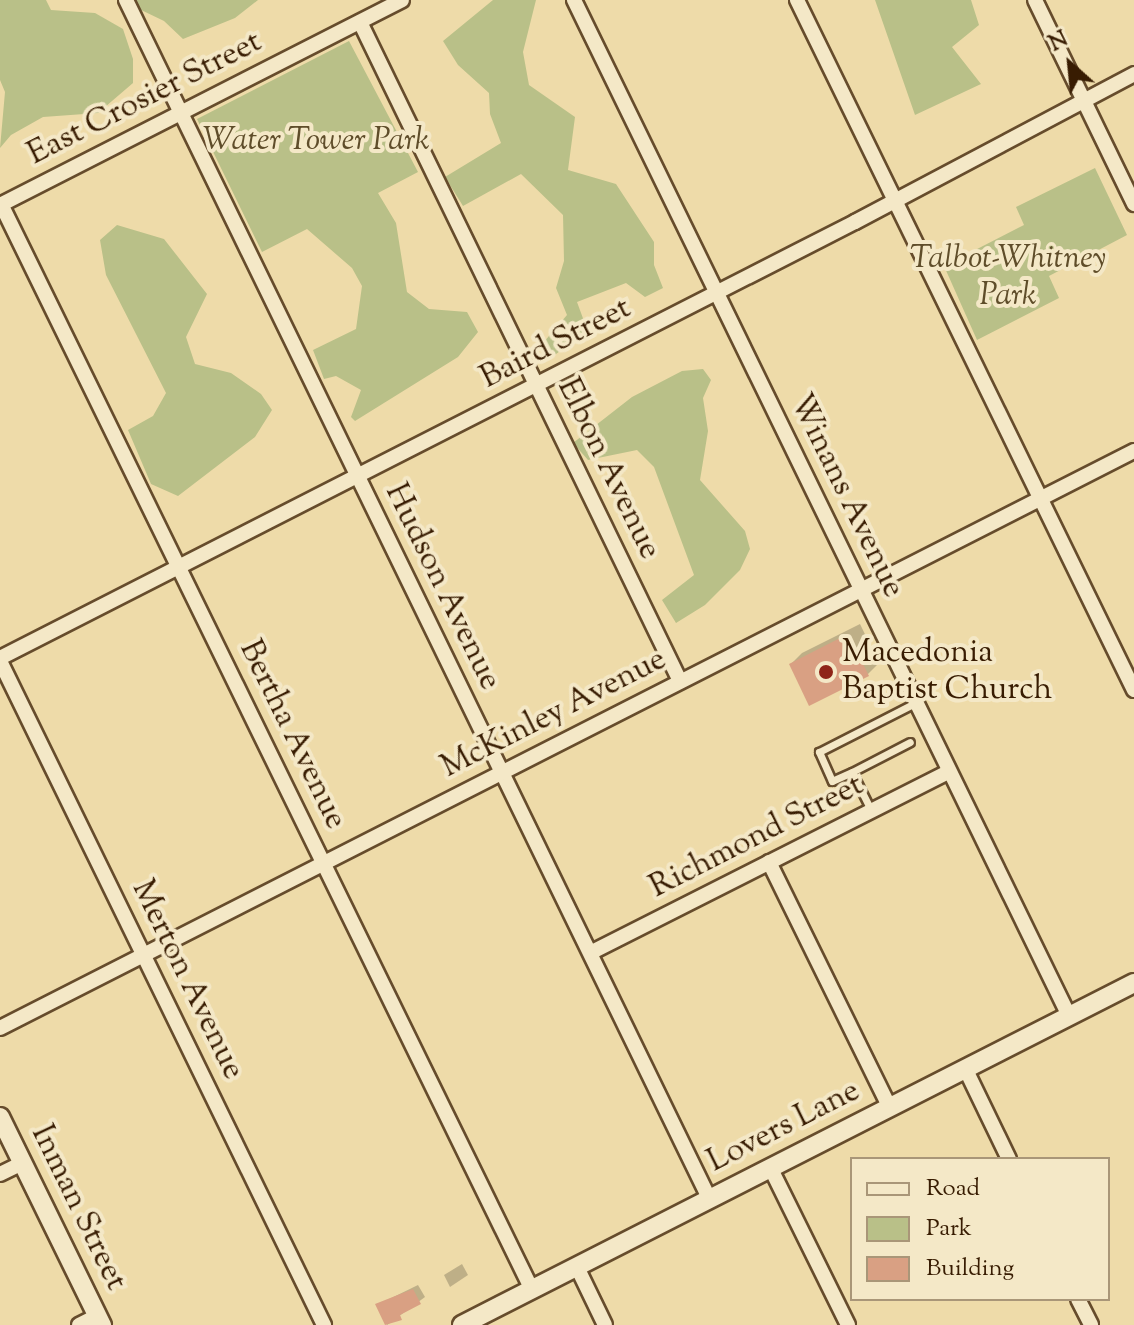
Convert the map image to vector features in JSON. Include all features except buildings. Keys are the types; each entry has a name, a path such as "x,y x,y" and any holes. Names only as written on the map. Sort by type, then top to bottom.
{"street":[{"name":"Hudson Avenue","path":"126,0 501,772 592,952 709,1198"},
{"name":"East Crosier Street","path":"1,205 402,0"},
{"name":"Winans Avenue","path":"574,0 1069,1016"},
{"path":"797,0 1134,690"},
{"path":"1035,0 1134,204"},
{"name":"Elbon Avenue","path":"360,22 680,681"},
{"name":"Baird Street","path":"0,659 537,386 1134,74"},
{"name":"Bertha Avenue","path":"1,205 532,1290"},
{"name":"McKinley Avenue","path":"0,1028 1134,451"},
{"name":"Merton Avenue","path":"0,659 324,1325"},
{"name":"Richmond Street","path":"592,952 948,772"},
{"path":"769,862 889,1106"},
{"name":"Lovers Lane","path":"462,1325 1134,983"},
{"path":"965,1068 1008,1157"},
{"name":"Inman Street","path":"0,1117 100,1320"},
{"path":"0,1174 23,1163"},
{"path":"770,1167 848,1325"},
{"path":"577,1267 605,1325"},
{"path":"1079,1301 1091,1325"},
{"path":"79,1325 100,1320"}],"lane":[{"path":"910,742 832,781 819,752 915,703"},
{"path":"852,772 871,810"}],"green space":[{"path":"0,0 46,0 51,10 95,13 123,29 133,59 133,83 98,113 43,117 11,135 0,148 5,92 0,80"},
{"path":"134,0 258,0 235,18 183,39 164,21 137,8"},
{"path":"493,0 536,0 523,52 529,85 575,117 568,170 616,184 654,242 654,265 663,288 645,297 626,283 577,302 588,332 553,356 543,343 567,315 556,288 564,261 563,215 521,174 463,206 445,177 501,143 490,114 489,93 458,65 443,41"},
{"path":"875,0 971,0 979,25 952,47 981,84 915,115"},
{"name":"Water Tower Park","path":"349,41 418,172 378,193 396,223 407,292 429,309 467,312 478,332 458,357 355,421 351,417 361,390 336,376 324,379 313,350 356,329 362,286 352,268 307,229 262,252 197,119"},
{"name":"Talbot-Whitney Park","path":"1095,168 1127,235 1049,276 1059,298 977,340 944,266 1024,225 1016,207"},
{"path":"117,225 164,239 207,294 186,337 195,364 231,373 261,394 272,410 255,437 178,496 151,484 128,430 153,416 166,393 106,275 100,240"},
{"path":"703,369 711,380 703,398 708,431 700,480 745,531 750,549 740,570 705,605 676,623 662,600 694,575 654,467 637,450 588,460 573,443 632,397 682,371"}],"place":[{"name":"Macedonia Baptist Church","path":"826,672"}]}
